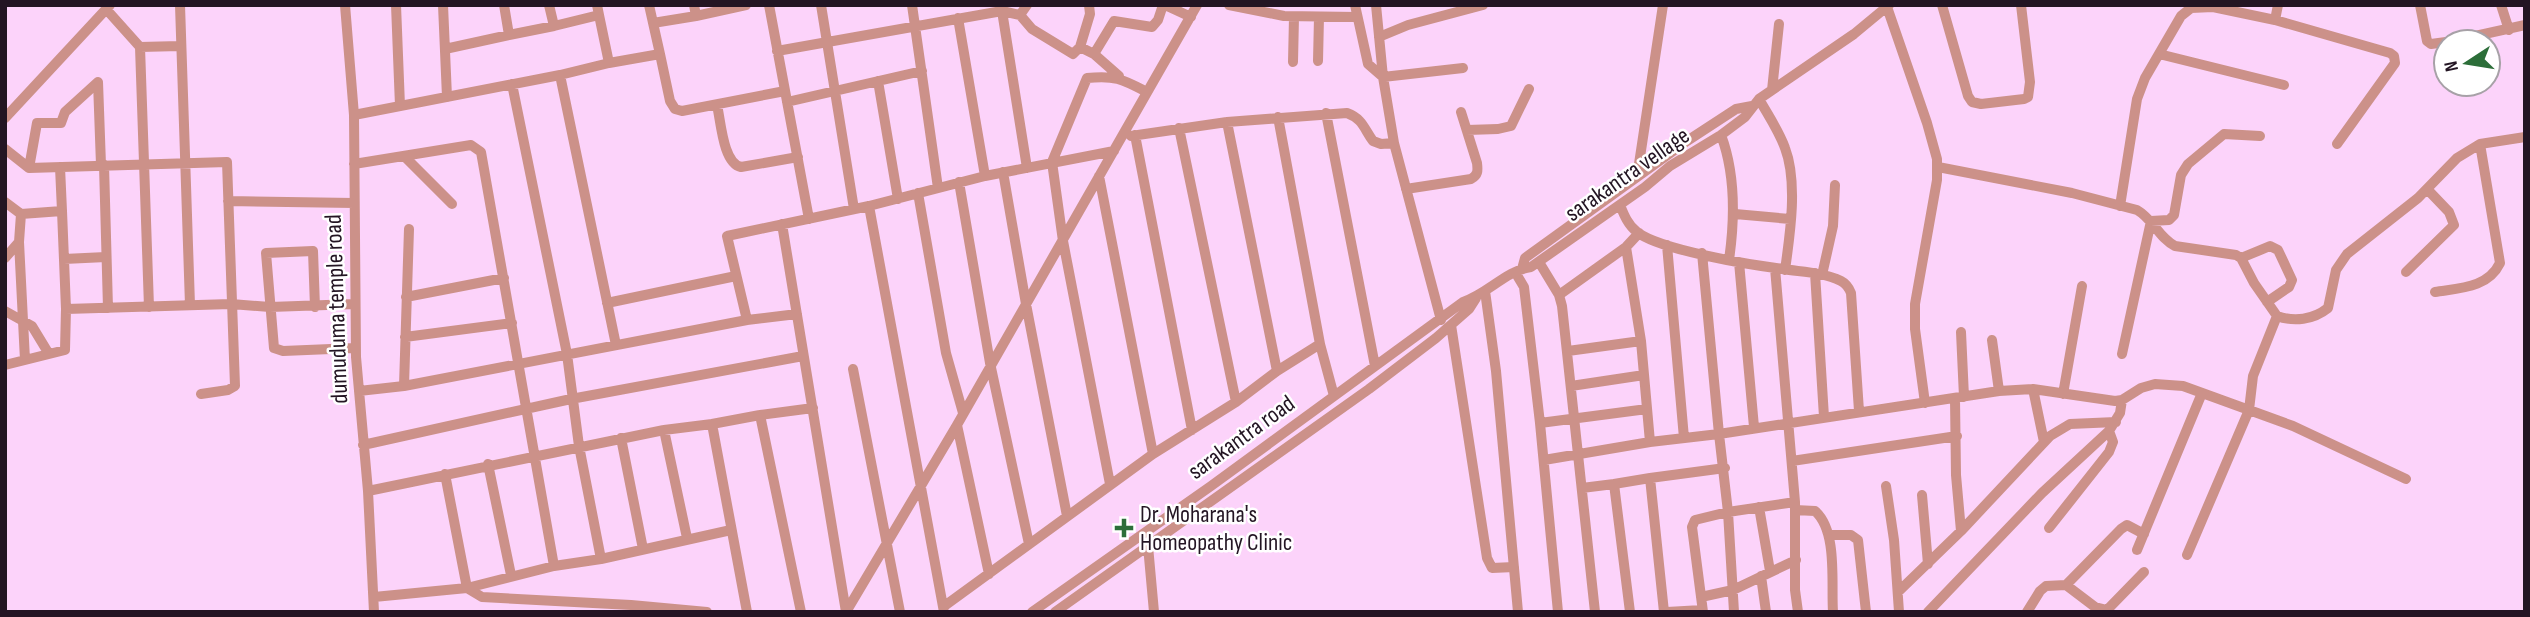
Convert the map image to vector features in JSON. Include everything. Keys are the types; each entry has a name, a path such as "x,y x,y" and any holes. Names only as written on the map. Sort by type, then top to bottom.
{"street":[{"path":"180,5 190,305"},
{"name":"dumuduma temple road","path":"345,5 354,115 355,348 368,491 374,612"},
{"path":"396,5 400,106"},
{"path":"443,5 447,97"},
{"path":"504,5 509,35"},
{"path":"549,5 554,26"},
{"path":"649,5 672,107 682,111 836,90 922,71"},
{"path":"653,23 695,11 746,5"},
{"path":"769,5 809,219"},
{"path":"821,5 855,209"},
{"path":"912,5 938,188"},
{"path":"778,51 996,10 1024,10 1032,29 1073,54 1080,47 1090,14 1089,5"},
{"path":"1094,54 1114,21 1153,27 1163,5 1191,17"},
{"path":"846,612 957,425 990,363 1063,241 1197,5"},
{"path":"1229,5 1264,13 1357,18"},
{"path":"1354,5 1368,64 1382,77 1462,68"},
{"path":"1376,5 1382,77 1394,143 1446,322 1487,558 1492,568 1514,567"},
{"path":"1379,37 1408,25 1483,5"},
{"path":"1637,177 1663,5"},
{"path":"1942,5 1968,96 1972,102 1981,104 2028,97 2030,82 2021,5"},
{"path":"2275,20 2278,5"},
{"path":"2420,5 2427,41 2432,43"},
{"path":"2501,5 2510,30"},
{"path":"1888,6 1927,123 1938,167 1915,304 1915,329 1925,403"},
{"name":"sarakantra vellage","path":"1519,270 1531,267 1620,205 1670,166 1721,135 1745,117 1756,103 1772,90 1854,34 1888,6"},
{"path":"5,118 108,7 140,47 149,307"},
{"path":"2120,206 2137,99 2180,16 2191,7 2213,7 2275,20 2394,56 2395,63 2337,144"},
{"path":"445,49 554,26 598,10 609,63"},
{"path":"996,10 1027,167"},
{"path":"1293,62 1294,16"},
{"path":"1318,61 1319,17"},
{"path":"958,18 985,176"},
{"path":"1772,90 1779,23"},
{"path":"2502,32 2525,25"},
{"path":"140,47 180,46"},
{"path":"1080,47 1094,54 1124,80"},
{"path":"354,115 660,54"},
{"path":"2159,54 2284,85"},
{"path":"560,75 616,345"},
{"path":"1110,484 1063,241 1052,162 1087,78 1109,76 1124,80 1147,92"},
{"path":"878,81 898,198"},
{"path":"29,168 37,123 61,123 65,112 98,82 108,308"},
{"path":"512,84 567,354 571,399 601,558"},
{"path":"1466,130 1498,129 1511,125 1529,89"},
{"path":"1756,103 1785,147 1789,161 1790,219 1780,269 1795,506 1795,590 1798,612"},
{"name":"sarakantra vellage","path":"1536,249 1736,109 1756,103"},
{"path":"717,105 728,155 736,166 797,156"},
{"path":"1406,189 1476,176 1478,171 1461,112"},
{"path":"1326,113 1374,366"},
{"path":"1121,138 1227,122 1347,113 1364,123 1373,141 1381,144 1394,143"},
{"path":"1278,117 1320,344 1334,396"},
{"path":"1227,122 1277,371"},
{"path":"1179,128 1236,402"},
{"path":"2151,221 2169,220 2174,215 2184,169 2216,140 2224,134 2232,133 2260,136"},
{"path":"1135,135 1192,430"},
{"path":"1721,135 1731,177 1735,214 1734,261 1754,427"},
{"path":"2241,258 2277,316 2294,320 2311,317 2328,309 2336,270 2347,254 2427,189 2457,158 2480,144 2525,137"},
{"path":"2435,292 2475,285 2490,278 2500,263 2480,144"},
{"path":"354,164 471,145 478,148 485,166 554,566"},
{"path":"5,149 29,168 227,162 235,386 228,390 201,394"},
{"path":"747,320 727,236 869,206 1003,172 1114,151"},
{"path":"404,156 452,204"},
{"path":"5,365 65,350 66,309 60,167"},
{"path":"1938,167 2072,193 2137,210 2147,215 2169,243 2175,246 2241,258 2270,246 2278,250 2292,280 2289,287 2267,302"},
{"path":"1003,172 1067,516"},
{"path":"1099,176 1153,454"},
{"path":"959,182 990,363 1029,544"},
{"path":"1824,417 1818,274 1833,226 1835,185"},
{"path":"2406,272 2454,225 2449,212 2427,189"},
{"path":"918,193 946,353 963,413"},
{"path":"228,201 354,203"},
{"path":"5,202 21,214 62,211"},
{"path":"1620,205 1629,224 1639,233 1667,245 1734,261 1818,274 1842,281 1848,286 1851,293 1859,411"},
{"path":"869,206 944,609 1110,484 1320,344"},
{"path":"21,214 19,242 25,360"},
{"path":"1735,214 1790,219"},
{"path":"2122,354 2151,221"},
{"path":"782,224 846,612"},
{"path":"404,386 409,229"},
{"path":"1559,295 1626,247 1639,233"},
{"path":"5,258 19,242"},
{"path":"1667,245 1684,438"},
{"path":"1626,247 1641,341 1650,442"},
{"name":"sarakantra road","path":"1055,612 1369,389 1446,322 1464,302 1476,298 1519,270 1525,258 1536,249"},
{"path":"315,307 313,251 266,253 272,341 278,350 355,348"},
{"path":"1702,253 1725,468 1734,612"},
{"path":"64,259 106,257"},
{"path":"1539,261 1559,295 1568,351 1595,612"},
{"path":"1519,270 1524,287 1540,423 1558,612"},
{"path":"607,303 736,276"},
{"path":"406,297 504,278"},
{"path":"2063,394 2081,286"},
{"path":"1485,290 1496,371 1518,612"},
{"path":"66,309 231,304 315,307 355,304"},
{"path":"5,311 32,326 49,354"},
{"path":"359,391 404,386 747,320 797,314"},
{"path":"2187,555 2249,410 2253,376 2277,316"},
{"name":"sarakantra road","path":"1032,612 1374,366 1446,322"},
{"path":"405,337 512,323"},
{"path":"1961,332 1956,475 1961,531"},
{"path":"1992,340 1999,391"},
{"path":"1568,351 1641,341"},
{"path":"363,445 571,399 803,356"},
{"path":"853,369 900,612"},
{"path":"1570,386 1644,375"},
{"path":"1544,460 1999,391 2033,389 2122,400 2141,388 2155,384 2183,386 2293,426 2406,479"},
{"path":"2033,389 2044,442"},
{"path":"2137,550 2203,393"},
{"path":"2049,528 2109,452 2113,442 2113,427 2122,400"},
{"path":"368,491 621,438 813,408"},
{"path":"1540,423 1647,409"},
{"path":"760,415 801,612"},
{"path":"712,424 747,612"},
{"path":"1898,592 1961,531 2044,442 2070,424 2113,427"},
{"path":"957,425 989,574"},
{"path":"1928,612 2008,532 2042,493 2113,427"},
{"path":"664,430 687,538"},
{"path":"1792,461 1957,436"},
{"path":"621,438 643,549"},
{"path":"488,464 511,575"},
{"path":"1582,488 1725,468"},
{"path":"445,474 467,588 482,597 707,612"},
{"path":"1650,478 1665,612 1703,611 1693,523 1699,518 1759,507 1795,506 1815,511 1826,524 1829,535 1833,612"},
{"path":"1615,484 1630,612"},
{"path":"1886,486 1894,540 1899,612"},
{"path":"1922,495 1928,564"},
{"path":"1759,507 1766,573 1766,612"},
{"path":"2066,585 2127,525 2144,534"},
{"path":"374,597 467,588 511,575 732,530"},
{"path":"1829,535 1851,535 1858,540 1866,612"},
{"path":"1148,546 1154,612"},
{"path":"1701,597 1733,590 1796,559"},
{"path":"2028,612 2046,586 2066,585 2095,607 2107,610 2144,572"}],"place":[{"name":"Dr. Moharana's Homeopathy Clinic","path":"1124,528"}]}
